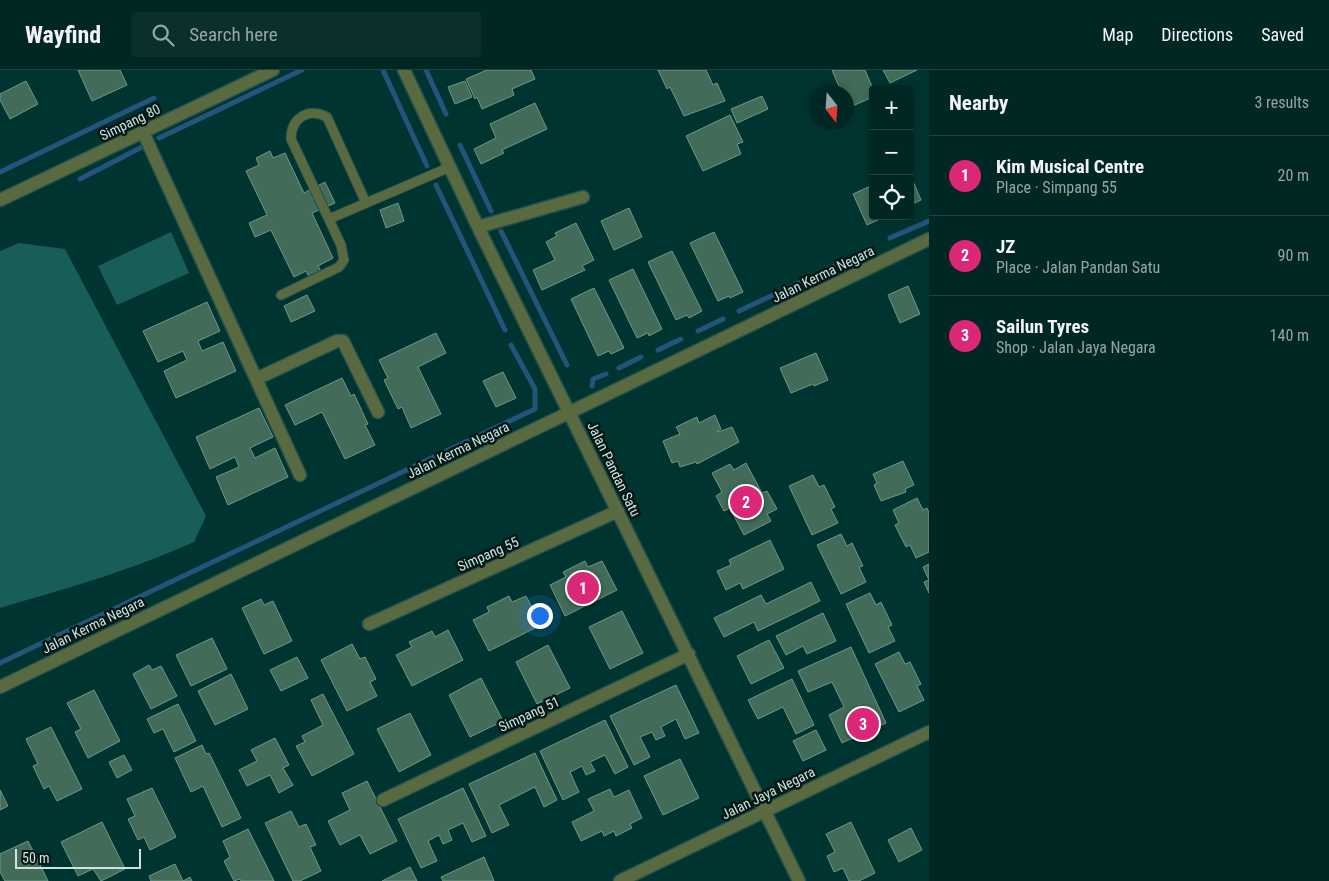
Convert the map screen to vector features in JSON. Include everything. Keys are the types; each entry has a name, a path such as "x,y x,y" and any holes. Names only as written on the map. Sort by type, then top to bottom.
{"street":[{"name":"Simpang 80","path":"0,200 273,70"},
{"name":"Jalan Pandan Satu","path":"404,70 478,227 799,881"},
{"path":"143,132 300,475"},
{"path":"478,227 583,197"},
{"name":"Jalan Kerma Negara","path":"0,686 929,239"},
{"path":"256,379 340,341 345,343 378,412"},
{"name":"Simpang 55","path":"370,624 618,511"},
{"name":"Simpang 51","path":"383,800 689,654"},
{"name":"Jalan Jaya Negara","path":"620,881 929,732"}],"lane":[{"path":"281,295 339,267 344,260 341,246 291,139 291,128 294,121 302,116 321,114 327,117 366,203"},
{"path":"329,219 450,167"}],"shaded area":[{"path":"171,232 189,273 117,305 98,266"},
{"path":"19,243 65,249 206,516 194,542 122,570 0,608 0,251"}],"building":[{"path":"78,70 120,70 127,85 92,101"},
{"path":"487,70 531,70 535,79 512,89 514,95 482,109 466,79"},
{"path":"658,70 706,70 713,85 717,83 725,101 684,116 670,87 667,89"},
{"path":"832,70 865,70 871,85 869,85 869,99 854,105 854,85 838,85"},
{"path":"883,70 917,70 890,83"},
{"path":"26,81 38,104 10,119 0,100 0,94"},
{"path":"465,81 472,97 455,104 448,87"},
{"path":"762,96 768,109 737,123 731,109"},
{"path":"535,103 547,129 502,150 504,153 481,164 474,149 496,138 490,124"},
{"path":"730,115 743,142 737,144 741,154 703,171 686,136"},
{"path":"270,151 273,158 285,153 304,193 325,182 335,203 312,213 333,258 318,266 321,271 309,277 306,271 294,277 271,230 255,237 249,223 267,215 246,171 259,165 256,158"},
{"path":"914,183 921,200 914,203"},
{"path":"869,187 869,220 878,220 867,225 853,194"},
{"path":"398,203 404,221 386,228 380,210"},
{"path":"629,208 642,237 614,250 601,221"},
{"path":"576,223 594,260 582,266 585,270 542,290 533,270 555,260 546,242 557,236 555,233"},
{"path":"714,232 743,292 718,301 690,243"},
{"path":"672,251 702,311 689,318 687,315 676,320 648,262"},
{"path":"633,269 662,329 649,336 648,333 637,338 609,280"},
{"path":"908,286 920,314 900,323 888,295"},
{"path":"594,288 624,348 611,354 609,351 598,356 571,299"},
{"path":"307,295 315,311 291,322 284,306"},
{"path":"207,302 220,331 198,341 202,351 223,342 236,371 176,398 164,371 187,360 183,351 158,362 143,331"},
{"path":"436,333 446,353 418,367 441,414 411,428 402,407 398,409 384,380 388,378 379,360"},
{"path":"816,353 828,380 791,393 780,368"},
{"path":"503,372 516,398 496,407 483,381"},
{"path":"342,378 351,396 354,394 368,424 365,425 375,445 345,459 322,412 295,425 285,405"},
{"path":"259,408 273,437 250,448 255,458 275,448 288,477 228,505 216,477 239,467 235,457 210,469 196,437"},
{"path":"715,415 721,429 717,431 732,427 739,442 697,464 696,462 680,467 678,461 672,463 663,441 680,434 676,427 697,417 699,423"},
{"path":"903,461 914,485 905,489 906,492 881,501 874,485 877,483 873,474"},
{"path":"746,463 762,493 767,491 777,509 767,514 771,521 744,535 730,508 724,511 716,496 722,492 712,473 730,464 734,470"},
{"path":"813,475 819,487 824,485 835,507 831,509 838,523 812,535 789,486"},
{"path":"917,498 923,510 927,508 929,513 929,552 916,558 910,545 906,547 895,525 899,523 893,510"},
{"path":"841,534 847,546 852,543 863,566 859,567 866,582 841,594 817,545"},
{"path":"770,540 784,569 743,589 740,583 726,590 717,571 731,565 729,560"},
{"path":"585,561 588,567 602,561 617,590 565,616 550,585 566,577 563,572"},
{"path":"929,564 929,580 923,567"},
{"path":"929,580 929,593 924,582"},
{"path":"811,582 820,601 758,631 754,622 724,637 714,618 761,595 766,604"},
{"path":"870,593 876,605 881,602 892,625 888,627 895,641 869,653 846,604"},
{"path":"509,596 512,602 526,596 541,625 489,651 473,620 489,612 487,607"},
{"path":"261,599 264,605 273,601 292,641 264,654 242,608"},
{"path":"622,611 643,653 610,669 589,627"},
{"path":"823,613 836,641 807,654 803,646 786,655 776,636"},
{"path":"448,630 463,660 412,686 396,655 412,647 409,642 432,631 435,637"},
{"path":"212,638 227,669 191,686 176,655"},
{"path":"769,640 784,668 751,684 737,656"},
{"path":"352,644 360,659 365,657 376,679 370,682 377,696 347,711 321,660"},
{"path":"548,645 570,688 537,704 516,662"},
{"path":"851,647 886,723 842,743 829,715 844,707 832,682 808,692 798,671"},
{"path":"899,652 905,664 910,662 921,684 917,686 924,700 899,712 875,664"},
{"path":"297,657 308,678 281,691 270,670"},
{"path":"149,665 152,670 161,666 177,696 151,709 133,674"},
{"path":"231,674 248,709 215,725 198,691"},
{"path":"481,678 503,721 470,737 449,695"},
{"path":"792,679 814,725 796,734 783,707 758,719 748,700"},
{"path":"676,685 699,733 685,739 676,719 661,727 665,736 656,740 652,732 640,737 650,757 634,765 610,716"},
{"path":"94,690 120,741 88,758 75,732 81,729 67,703"},
{"path":"323,694 354,754 312,776 296,746 305,742 302,736 323,725 311,700"},
{"path":"178,704 196,741 174,752 163,729 154,733 147,719"},
{"path":"410,713 431,755 399,772 377,729"},
{"path":"605,720 628,767 615,774 605,755 590,762 595,771 586,775 582,766 570,772 579,792 563,800 540,751"},
{"path":"51,727 82,789 57,801 49,786 44,789 33,766 38,764 26,739"},
{"path":"816,730 826,750 803,761 793,741"},
{"path":"275,738 289,765 283,768 293,785 279,793 270,775 247,786 239,770 257,761 251,750"},
{"path":"202,745 206,754 209,753 241,818 222,827 203,786 191,792 175,758"},
{"path":"535,753 557,800 544,807 535,787 499,805 509,825 492,833 469,784"},
{"path":"124,755 132,770 117,778 109,762"},
{"path":"680,759 699,798 663,815 644,776"},
{"path":"367,781 397,841 370,854 360,835 340,845 328,821 350,810 342,793"},
{"path":"152,788 176,837 150,850 144,837 138,840 128,819 135,816 127,799"},
{"path":"463,788 486,836 472,842 463,823 448,830 452,840 443,844 439,835 428,841 437,861 421,868 398,819"},
{"path":"610,789 614,797 629,790 642,818 630,824 632,828 616,836 614,831 604,836 602,831 581,841 572,822 594,811 588,799"},
{"path":"0,790 8,806 0,810"},
{"path":"291,811 299,827 306,824 316,845 310,847 321,871 300,881 293,881 265,823"},
{"path":"102,822 125,869 101,881 93,869 78,876 61,842"},
{"path":"851,822 875,873 859,881 849,881 843,868 834,872 827,856 835,852 826,834"},
{"path":"911,828 922,850 899,862 888,840"},
{"path":"248,829 274,881 241,881 240,879 234,881 224,861 230,857 223,841"},
{"path":"28,841 48,881 5,881 0,872 0,854"},
{"path":"484,857 494,881 443,881 441,877"},
{"path":"175,864 183,881 151,881 149,876"},
{"path":"410,867 417,881 382,881"},
{"path":"190,877 192,881 183,881"}],"waterway":[{"path":"159,138 302,70"},
{"path":"383,70 427,166"},
{"path":"426,70 446,114"},
{"path":"0,172 154,98"},
{"path":"460,145 491,211"},
{"path":"80,179 142,147"},
{"path":"436,185 505,330"},
{"path":"890,238 929,221"},
{"path":"501,231 567,365"},
{"path":"854,257 870,248"},
{"path":"739,311 837,265"},
{"path":"698,331 723,319"},
{"path":"658,350 681,339"},
{"path":"0,663 535,409 535,389 511,345"},
{"path":"619,368 641,357"},
{"path":"592,386 593,379 606,374"}],"place":[{"name":"JZ","path":"746,502"},
{"name":"Kim Musical Centre","path":"583,588"},
{"name":"Sailun Tyres","path":"863,724"}]}
